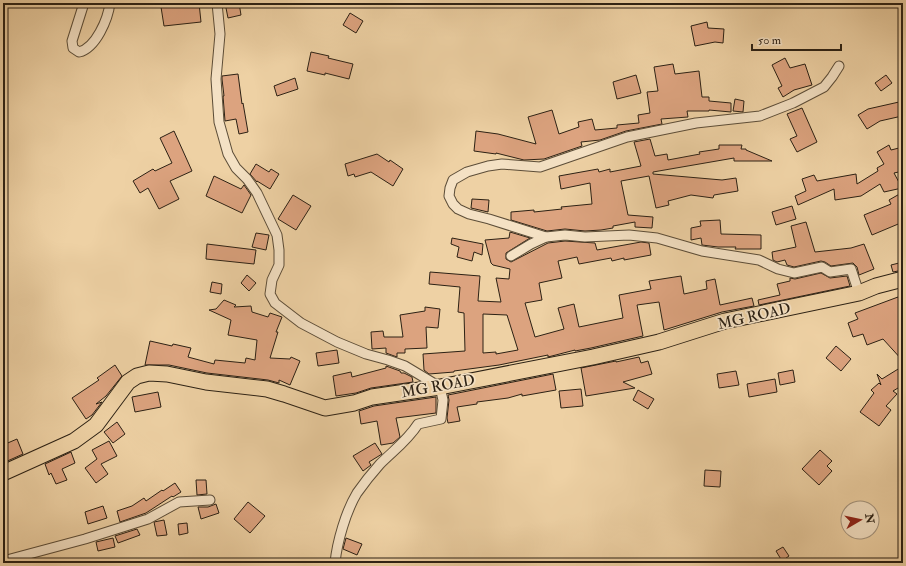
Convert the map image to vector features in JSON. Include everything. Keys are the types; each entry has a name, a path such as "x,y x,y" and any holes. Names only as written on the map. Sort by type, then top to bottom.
{"main road":[{"name":"MG ROAD","path":"3,473 74,441 96,425 128,382 137,376 149,373 167,374 206,382 266,389 325,408 354,403 372,397 440,387 594,357 659,342 726,321 859,293 876,286 903,279"}],"street":[{"path":"84,3 72,41 73,48 79,52 85,51 99,34 106,19 110,3"},
{"path":"217,3 220,34 216,79 219,122 228,154 236,168 257,192 277,235 280,250 279,265 272,280 270,294 275,303 301,323 337,342 366,354 405,366 440,387 443,400 441,419 418,424 411,436 380,465 357,494 348,514 336,552 335,563"},
{"path":"546,237 469,214 458,209 453,204 450,196 450,188 453,180 467,172 488,166 502,164 540,167 627,137 696,123 760,116 793,103 824,87 839,66"},
{"path":"511,256 546,237 565,235 585,237 630,235 657,238 702,252 759,260 778,269 794,273 822,267 830,272 851,269 859,293"},
{"path":"3,561 85,539 148,519 179,502 210,500"}],"building":[{"path":"179,3 199,3 201,22 164,26 161,7"},
{"path":"225,3 239,3 241,15 228,18"},
{"path":"350,13 363,21 356,33 343,25"},
{"path":"707,22 708,28 724,29 723,43 715,42 695,46 691,26"},
{"path":"311,52 353,64 349,79 325,73 325,75 307,71"},
{"path":"785,58 790,68 805,64 812,85 794,90 783,97 778,88 782,86 772,65"},
{"path":"673,64 675,74 699,71 702,97 709,97 709,101 731,103 731,112 709,110 687,111 688,117 661,119 662,124 626,131 600,140 581,142 582,146 544,159 524,160 496,153 474,151 476,131 498,134 536,144 528,117 552,110 559,134 579,127 578,122 592,119 595,130 617,128 617,125 639,123 638,115 650,113 647,92 658,91 654,67"},
{"path":"238,74 248,132 239,134 236,119 225,121 222,79 222,76"},
{"path":"636,75 641,93 617,99 613,82"},
{"path":"886,75 892,83 881,91 875,83"},
{"path":"295,78 298,89 277,96 274,86"},
{"path":"735,99 744,101 743,112 733,111"},
{"path":"899,102 902,116 880,121 867,129 858,115 868,109"},
{"path":"802,108 817,142 797,152 790,139 797,136 787,114"},
{"path":"174,131 192,171 170,181 179,199 159,209 148,188 140,193 133,181 153,169 155,171 172,163 160,138"},
{"path":"650,139 655,156 667,154 668,160 700,154 699,152 719,149 719,145 742,145 741,149 746,149 772,161 734,161 734,158 653,172 653,174 722,180 736,178 738,191 714,195 713,198 691,195 668,201 669,205 656,208 649,176 621,181 628,215 653,217 652,228 635,227 635,222 601,230 585,231 565,229 547,231 511,220 511,212 534,210 534,212 562,209 561,207 592,204 590,183 561,189 559,176 598,169 599,172 610,169 610,172 641,166 634,142"},
{"path":"889,145 891,150 903,147 903,171 894,173 902,188 884,192 880,184 861,196 835,200 834,189 798,205 795,196 806,191 802,179 814,175 817,181 856,174 857,184 878,171 877,168 884,164 877,152"},
{"path":"377,154 389,162 390,160 403,169 393,186 371,172 355,177 354,174 348,176 345,164"},
{"path":"256,164 269,172 271,169 279,174 270,189 257,182 250,174"},
{"path":"214,176 241,189 244,185 251,195 242,213 206,196"},
{"path":"903,192 903,222 872,235 864,215 891,204 889,200"},
{"path":"293,195 311,206 296,230 278,219"},
{"path":"472,199 489,200 488,212 471,208"},
{"path":"792,206 796,219 776,225 772,212"},
{"path":"720,220 721,234 761,235 761,249 735,249 736,247 702,245 701,238 691,240 691,228 701,226 700,221"},
{"path":"806,222 815,252 851,248 864,244 874,269 859,275 857,267 853,263 831,266 821,261 794,267 787,265 785,260 777,262 773,260 772,252 796,247 791,226"},
{"path":"510,232 530,238 506,253 506,259 511,262 548,243 565,241 595,243 597,250 641,242 649,243 651,255 612,261 611,258 579,264 577,257 558,261 562,278 539,283 542,300 525,303 535,337 564,329 558,308 574,304 579,327 623,318 619,295 651,289 649,281 681,276 684,294 707,289 706,281 715,279 720,305 752,298 754,306 722,312 664,330 659,302 637,305 643,336 548,357 548,355 499,365 454,372 429,374 424,370 423,354 465,351 464,313 458,312 460,287 429,284 430,272 480,276 478,301 501,302 496,278 509,279 510,269 493,265 491,263 485,240 509,238","holes":["483,314 507,315 518,350 496,354 496,352 483,353"]},
{"path":"256,233 269,235 266,250 252,247"},
{"path":"452,238 483,244 482,255 474,252 472,261 457,257 459,247 451,244"},
{"path":"207,244 256,250 254,264 206,259"},
{"path":"903,262 903,270 893,272 891,265"},
{"path":"821,273 830,278 847,276 850,286 759,305 758,300 780,295 777,284 790,281 790,278 795,279"},
{"path":"247,275 256,283 249,291 241,283"},
{"path":"212,282 222,284 221,294 210,292"},
{"path":"898,297 903,311 903,361 883,339 867,345 863,334 853,337 848,323 858,319 855,313"},
{"path":"224,300 236,305 234,307 251,306 252,312 268,317 270,313 282,317 276,332 278,332 270,358 290,359 291,357 300,361 290,385 279,380 279,383 268,380 207,373 169,365 145,365 150,341 172,346 173,344 191,348 188,357 214,364 215,360 245,363 246,358 255,360 257,340 228,335 231,320 209,310 216,309"},
{"path":"425,307 440,309 438,328 426,327 427,348 405,349 405,353 397,353 397,357 386,353 386,348 372,349 371,332 383,331 384,337 403,337 400,315 425,311"},
{"path":"836,346 851,359 841,371 826,358"},
{"path":"337,350 339,363 318,366 316,353"},
{"path":"639,357 641,363 648,361 652,374 623,382 635,388 586,396 581,368"},
{"path":"115,365 122,376 106,396 96,404 102,402 92,415 86,419 72,398 99,380 97,378"},
{"path":"386,366 412,377 413,382 371,388 356,393 336,396 333,376 351,372 352,377 386,368"},
{"path":"903,366 903,385 893,391 897,394 886,406 891,410 879,426 860,412 874,393 871,390 879,383 881,385 877,374 882,379"},
{"path":"793,370 795,382 780,385 778,373"},
{"path":"736,371 739,385 719,388 717,374"},
{"path":"553,374 556,390 522,396 522,394 457,407 460,421 448,423 448,395"},
{"path":"775,379 777,392 749,397 747,384"},
{"path":"581,389 583,406 561,408 559,391"},
{"path":"638,390 654,399 648,409 633,400"},
{"path":"158,392 161,407 135,412 132,397"},
{"path":"436,397 436,413 396,418 400,437 393,443 381,445 377,421 361,424 359,411 374,406"},
{"path":"117,422 125,434 113,443 104,432"},
{"path":"17,439 23,454 3,463 3,445"},
{"path":"109,441 117,456 101,464 108,474 96,483 85,468 97,459 92,450"},
{"path":"375,443 382,454 369,462 371,465 363,471 353,456"},
{"path":"820,450 832,461 827,466 832,471 819,485 802,469"},
{"path":"71,452 75,463 62,469 67,480 56,484 51,473 49,475 45,464"},
{"path":"705,470 721,471 720,487 704,486"},
{"path":"196,480 206,480 207,494 197,495"},
{"path":"175,483 181,492 173,497 172,496 146,513 120,522 117,511 132,506 144,498 146,501"},
{"path":"248,502 265,516 250,533 234,519"},
{"path":"216,504 219,513 201,519 198,507 208,507"},
{"path":"103,506 107,518 88,524 85,512"},
{"path":"164,520 167,535 157,536 154,522"},
{"path":"187,523 188,533 179,535 178,524"},
{"path":"137,529 140,535 118,543 115,536"},
{"path":"113,538 115,547 98,551 96,542"},
{"path":"346,538 362,544 357,555 343,549"},
{"path":"783,547 789,556 782,561 776,551"}]}
